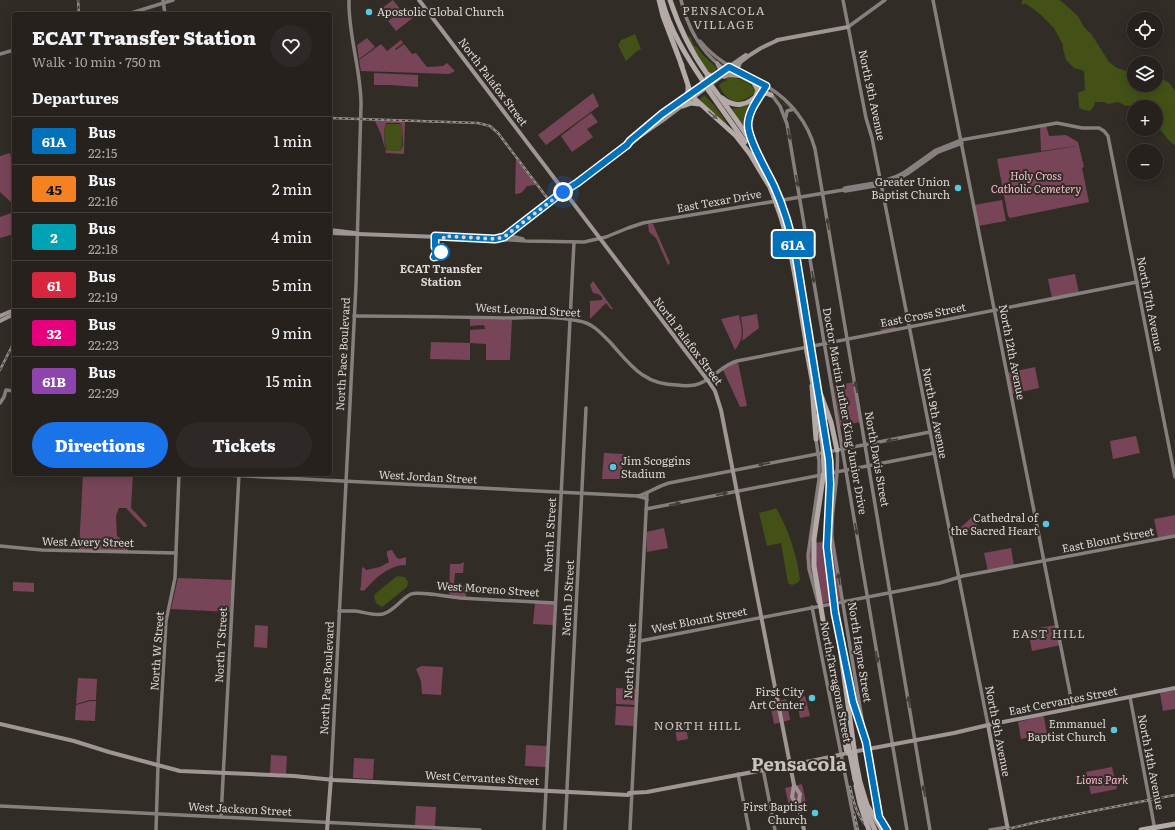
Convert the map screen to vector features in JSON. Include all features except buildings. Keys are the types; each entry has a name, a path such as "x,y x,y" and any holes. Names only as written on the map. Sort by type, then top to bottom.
{"highway":[{"path":"659,0 663,16 693,95 700,104 736,136 753,158 776,196"},
{"path":"662,0 667,16 678,40 750,149 768,184"},
{"path":"669,0 682,38 705,80"},
{"path":"669,0 680,27 693,52 708,74 711,76 718,76"},
{"path":"681,64 688,88 687,95 684,99"},
{"path":"754,84 758,91 758,97"},
{"path":"764,87 750,112 748,125 750,136 759,157 774,185 790,251 808,342 816,439"},
{"path":"711,89 726,101 738,105 748,103 766,93 771,95"},
{"path":"717,93 759,157"},
{"path":"683,106 693,103 700,104"},
{"path":"809,351 816,381 830,484 827,547 856,762 861,786 867,804 881,830"},
{"path":"810,366 825,446 824,471 814,553 816,582 856,786 861,809 869,830"},
{"path":"816,381 830,417 840,449"},
{"path":"835,613 853,702 866,742"},
{"path":"824,626 827,655 845,754"},
{"path":"856,786 875,830"},
{"path":"1141,830 1155,829 1174,823"}],"main road":[{"name":"North Palafox Street","path":"419,0 715,391 720,408 794,785 800,794 798,807"},
{"path":"729,69 758,47 770,42 848,27"},
{"path":"332,233 495,239 507,236 561,193 565,192 615,154 683,106 693,95 718,76 740,63 755,51 778,40"},
{"path":"717,63 720,69 718,76"},
{"path":"718,76 740,74 738,68 740,63"},
{"path":"626,146 662,114 684,99 693,95"},
{"path":"332,230 358,234"},
{"path":"0,316 12,311"},
{"path":"0,321 12,315"},
{"name":"East Cervantes Street","path":"790,765 1175,688"},
{"name":"West Cervantes Street","path":"0,724 99,748 180,771 369,779 631,794 790,765"},
{"name":"North 9th Avenue","path":"988,725 1008,828"},
{"name":"West Cervantes Street","path":"332,778 502,788 546,789"},
{"name":"North Pace Boulevard","path":"327,830 332,778"},
{"name":"North Palafox Street","path":"794,785 792,795 798,807 804,830"},
{"path":"485,787 496,786"},
{"path":"502,788 513,787"}],"street":[{"path":"134,12 173,0"},
{"name":"North Pace Boulevard","path":"332,778 358,234 361,94 349,0"},
{"path":"681,0 686,17 698,42 705,52 717,63 764,87"},
{"name":"North 9th Avenue","path":"842,0 881,183 988,725"},
{"path":"848,27 885,0"},
{"name":"North 12th Avenue","path":"933,0 1073,708"},
{"path":"163,2 164,12"},
{"path":"847,21 852,23 856,22"},
{"path":"696,38 729,69"},
{"path":"0,54 12,51"},
{"path":"740,74 754,84 764,87"},
{"name":"Doctor Martin Luther King Junior Drive","path":"764,87 780,105 786,120 800,197 840,449 846,470 906,830"},
{"name":"North Davis Street","path":"764,87 784,100 794,110 804,123 814,143 930,830"},
{"path":"786,120 787,111 791,109 794,110"},
{"name":"North 17th Avenue","path":"961,142 1057,123 1082,128 1101,129 1106,132 1175,476"},
{"name":"East Texar Drive","path":"530,241 584,242 601,239 643,223 881,183 905,172 936,150 961,142"},
{"path":"507,236 530,241"},
{"path":"495,239 530,241"},
{"name":"North E Street","path":"544,830 574,242"},
{"name":"East Cross Street","path":"715,373 730,362 1137,282"},
{"name":"West Leonard Street","path":"354,316 523,317 584,322 597,329 634,370 651,381 667,385 692,386 707,379 715,373"},
{"path":"0,403 6,390 12,391"},
{"name":"North D Street","path":"565,830 583,494 586,408"},
{"path":"637,496 665,484 930,432"},
{"path":"816,439 819,475 808,555 819,606"},
{"name":"North Hayne Street","path":"840,449 832,538 880,819 887,830"},
{"path":"646,509 934,453"},
{"name":"North W Street","path":"156,830 166,621 175,578 179,476"},
{"name":"North T Street","path":"221,817 239,476"},
{"name":"West Jordan Street","path":"257,476 637,496 647,500"},
{"name":"North A Street","path":"630,830 647,493"},
{"name":"East Blount Street","path":"761,617 1175,536"},
{"name":"West Avery Street","path":"0,546 42,550 176,553"},
{"name":"West Moreno Street","path":"339,611 384,614 411,594 416,593 446,595 460,598 555,603"},
{"name":"North Tarragona Street","path":"812,607 856,830"},
{"name":"West Blount Street","path":"640,641 761,617"},
{"name":"North 14th Avenue","path":"1130,697 1155,829"},
{"path":"763,769 775,830"},
{"path":"738,774 748,830"},
{"name":"West Jackson Street","path":"0,806 480,830"},
{"path":"990,830 1008,828"}],"green space":[{"path":"393,0 401,10 386,21 378,11"},
{"path":"407,7 414,17 396,31 388,21"},
{"path":"367,38 375,47 359,59 357,45"},
{"path":"401,40 403,43 395,49 396,50 404,44 412,54 416,53 427,67 443,66 447,63 455,71 449,74 361,71 359,60 381,44 387,51"},
{"path":"374,73 418,75 418,87 374,85"},
{"path":"593,93 599,106 546,145 538,135"},
{"path":"591,113 598,122 587,129 593,137 572,152 561,136"},
{"path":"375,121 405,121 404,154 386,153 385,150 400,151 403,146 402,125 400,123 386,123 384,131 385,149 381,134"},
{"name":"Holy Cross Catholic Cemetery","path":"1046,125 1049,136 1066,135 1078,142 1084,167 1082,168 1089,202 1010,218 1008,216 997,159 1077,146 1041,151 1040,127"},
{"path":"10,153 12,161 12,203 0,192 0,156"},
{"path":"516,157 536,185 527,186 521,193 515,194"},
{"path":"1002,200 1006,221 978,226 974,205"},
{"path":"12,213 12,235 0,238 0,217"},
{"path":"648,224 653,224 670,263 668,265 656,238 649,232"},
{"path":"1075,274 1079,293 1052,298 1048,279"},
{"path":"593,281 613,309 611,309 606,303 590,319 590,301 602,300 602,297 593,293 590,285"},
{"path":"757,314 759,328 742,341 743,332 741,317"},
{"path":"739,315 742,333 735,350 721,319"},
{"path":"894,317 896,329 881,332 879,320"},
{"path":"470,319 512,320 510,360 486,360 486,344 470,343 470,330 485,329 484,325 470,326"},
{"path":"431,342 470,343 470,360 430,359"},
{"path":"738,362 747,406 740,407 723,370 731,364"},
{"path":"1035,367 1039,388 1011,394 1007,373"},
{"path":"854,382 860,422 840,426 834,386"},
{"path":"1136,436 1140,453 1113,459 1110,441"},
{"name":"Jim Scoggins Stadium","path":"604,453 623,454 622,479 602,479"},
{"path":"83,476 133,476 131,508 147,525 146,527 144,527 126,508 119,508 116,516 117,536 120,538 121,545 128,547 128,551 79,550"},
{"path":"975,514 978,530 953,535"},
{"path":"1175,515 1175,535 1158,538 1154,519"},
{"path":"664,528 668,548 647,552 646,532"},
{"path":"831,540 842,599 819,604 810,567 810,544"},
{"path":"1011,548 1014,566 988,571 984,553"},
{"path":"392,550 399,559 406,557 406,565 394,567 388,570 373,581 364,591 360,590 362,568 363,567 366,570 380,567 389,562 387,551"},
{"path":"464,562 463,573 455,573 454,583 466,585 466,597 459,597 449,594 450,564 460,564"},
{"path":"178,578 232,580 230,612 171,609"},
{"path":"13,582 34,583 34,592 13,591"},
{"path":"535,603 554,604 553,625 533,624"},
{"path":"255,625 268,626 267,648 254,647"},
{"path":"1056,625 1061,645 1032,651 1028,630"},
{"path":"421,666 443,667 441,695 422,694 421,681 416,669"},
{"path":"78,678 97,679 96,700 76,704"},
{"path":"616,688 636,689 635,705 616,704"},
{"path":"1175,690 1175,709 1163,711 1160,693"},
{"path":"805,696 810,716 800,718 798,707 801,706 799,697"},
{"path":"786,699 790,720 774,724 770,703"},
{"path":"96,701 95,721 75,720 76,705"},
{"path":"616,706 635,707 634,726 615,725"},
{"path":"1042,716 1044,717 1047,734 1021,739 1018,722"},
{"path":"685,721 688,739 677,741 674,723"},
{"path":"526,745 547,746 546,767 525,766"},
{"path":"271,755 287,756 286,774 270,773"},
{"path":"354,758 374,759 373,779 353,778"},
{"name":"Lions Park","path":"1112,767 1117,789 1091,794 1086,772"},
{"path":"802,784 806,803 789,806 785,788"},
{"path":"416,806 436,807 435,827 415,826"}],"shaded area":[{"path":"1023,0 1061,1 1078,16 1109,62 1117,68 1127,71 1127,92 1163,92 1163,79 1170,84 1175,91 1175,145 1163,132 1163,100 1127,100 1126,106 1118,102 1108,104 1104,102 1095,102 1090,111 1079,108 1078,93 1085,90 1084,71 1074,68 1066,60 1063,45 1054,28 1040,14 1025,3 1023,5 1021,3"},
{"path":"635,34 641,49 626,61 618,45 621,40"},
{"path":"688,36 691,38 694,46 696,46 716,67 713,74 710,74 706,69 687,38"},
{"path":"730,77 737,78 748,83 756,91 753,95 740,101 728,98 719,85"},
{"path":"704,95 714,105 727,123 699,100"},
{"path":"748,105 751,107 745,124 742,124 732,109"},
{"path":"386,124 402,125 402,146 400,151 386,150 384,131"},
{"path":"776,508 785,525 797,562 800,580 792,585 788,583 781,543 767,546 759,513"},
{"path":"397,576 405,577 408,582 407,587 382,607 376,603 374,596"}],"waterway":[{"path":"773,94 781,101"},
{"path":"783,103 790,108"}],"railway":[{"path":"78,0 79,12"},
{"path":"332,118 478,123 490,126 498,133 548,199"},
{"path":"0,370 12,346"},
{"path":"850,787 859,815 870,830"},
{"path":"1003,830 1175,795"},
{"path":"854,813 858,830"}],"bus line":[{"name":"61A","path":"435,255 434,257 443,250 435,247 435,236 495,239 504,237 627,145 662,114 729,67 766,86 750,112 748,128 759,157 776,189 796,256 829,460 830,484 827,555 835,613 853,702 866,742 879,817 887,830"}],"place":[{"name":"Apostolic Global Church","path":"369,12"},
{"name":"Greater Union Baptist Church","path":"958,188"},
{"name":"ECAT Transfer Station","path":"441,252"},
{"name":"Jim Scoggins Stadium","path":"613,467"},
{"name":"Cathedral of the Sacred Heart","path":"1046,524"},
{"name":"First City Art Center","path":"812,698"},
{"name":"Emmanuel Baptist Church","path":"1114,730"},
{"name":"First Baptist Church","path":"815,813"}],"district":[{"name":"PENSACOLA VILLAGE","path":"724,18"},
{"name":"EAST HILL","path":"1049,634"},
{"name":"NORTH HILL","path":"698,726"},
{"name":"Pensacola","path":"799,764"}],"route":[{"path":"441,252 444,236 495,239 504,237 563,192"}]}
